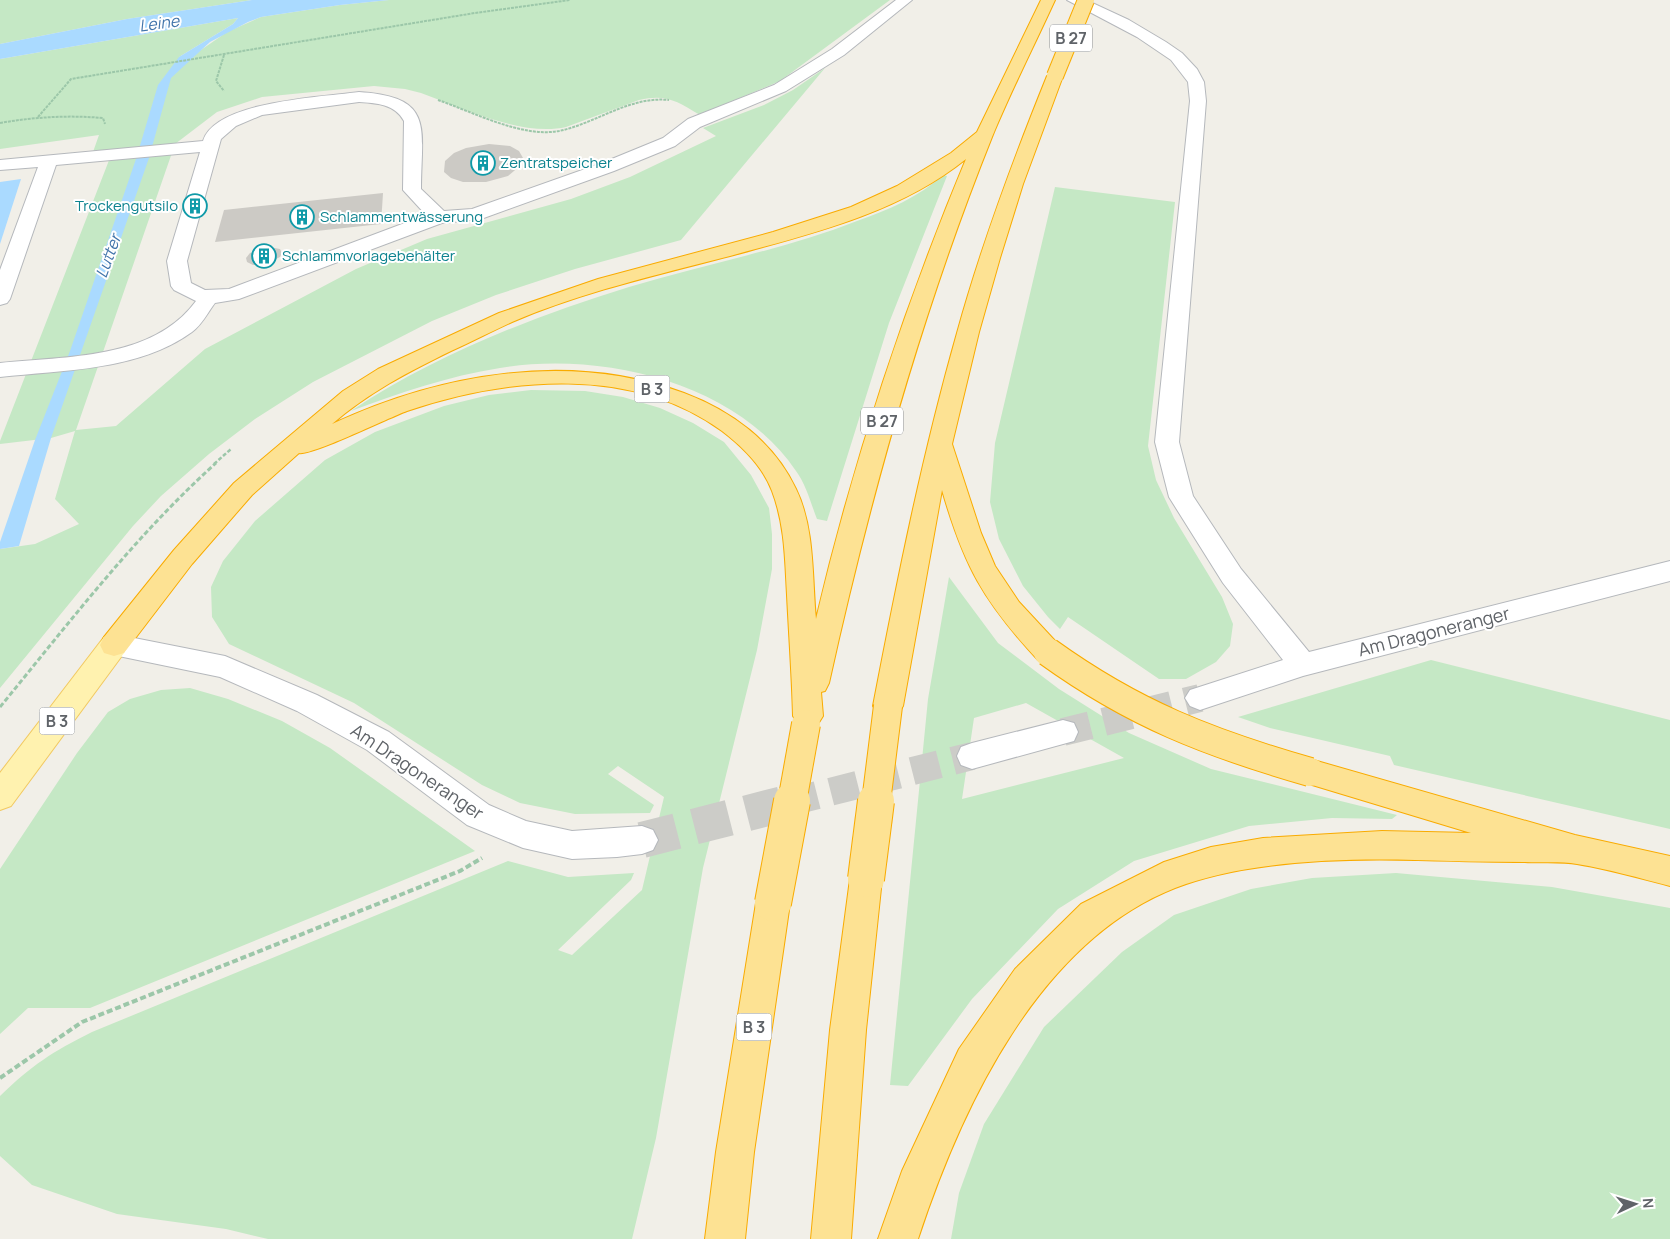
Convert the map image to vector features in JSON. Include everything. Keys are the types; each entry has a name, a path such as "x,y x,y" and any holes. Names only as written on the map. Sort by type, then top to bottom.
{"highway":[{"name":"B 27","path":"808,720 854,520 891,391 921,300 984,135 1048,0"},
{"name":"B 27","path":"940,442 958,368 1000,225 1086,0"},
{"name":"B 3","path":"114,645 219,514 243,489 350,396 386,374 428,352 506,317 605,283 780,236 858,211 904,190 957,156 984,135"},
{"name":"B 3","path":"270,465 323,437 438,394 501,380 543,376 591,378 645,387 684,400 740,433 758,448 783,488 795,528 808,720 773,903 735,1152 725,1239"},
{"path":"940,442 978,556 989,580 1021,625 1048,652 1098,688 1157,720 1237,751 1575,849 1670,871"},
{"path":"831,1239 848,1030 888,706 913,567 940,442"},
{"path":"898,1239 916,1185 972,1062 1027,981 1093,915 1164,877 1210,862 1263,852 1382,846 1575,849"}],"main road":[{"name":"B 3","path":"0,797 114,645"}],"street":[{"path":"439,217 412,190 413,120 409,112 389,101 378,98 359,97 260,110 230,122 212,137 177,261 181,286 191,294 209,297 232,295 439,217 474,215 608,167 669,142 694,123 780,88 838,52 905,0"},
{"path":"1074,0 1142,33 1183,63 1196,82 1198,101 1167,442 1182,497 1232,576 1303,666"},
{"path":"0,165 210,146"},
{"path":"0,299 49,160"},
{"path":"0,370 103,357 156,344 186,326 209,297"},
{"name":"Am Dragoneranger","path":"1200,698 1303,666 1670,571"},
{"name":"Am Dragoneranger","path":"114,645 225,667 307,704 378,741 478,815 523,834 572,845 642,840"},
{"path":"972,756 1063,732"}],"path":[{"path":"38,117 71,79 530,4 570,0"},
{"path":"224,55 216,81 226,93"},
{"path":"0,707 118,564 174,501"},
{"path":"0,1078 82,1022 460,871 523,834"}],"green space":[{"path":"0,0 252,0 127,19 0,44"},
{"path":"389,0 890,0 780,81 700,115 671,100 649,98 566,127 549,129 531,128 512,125 474,113 421,93 405,89 374,86 262,97 217,112 175,144 76,430 116,426 205,349 356,269 427,239 571,199 630,177 716,136 703,128 764,105 793,90 825,68 681,240 575,269 496,295 432,321 313,382 255,419 209,454 161,496 133,526 0,688 0,549 35,544 79,524 55,499 75,431 51,438 0,444 0,441 113,150 93,152 99,135 0,149 0,59 238,18 233,24 179,57 198,52 227,32 261,17"},
{"path":"943,175 947,176 889,323 827,521 817,519 800,476 796,471 770,440 739,415 703,395 663,380 622,370 580,364 539,364 500,368 443,380 351,411 416,372 485,339 556,311 629,287 772,249 829,231 903,202 924,190"},
{"path":"1055,187 1175,202 1148,446 1156,480 1174,518 1222,597 1233,624 1230,646 1216,662 1186,679 1159,679 1068,617 1060,629 1023,586 999,539 990,502 995,443"},
{"path":"531,390 585,391 623,397 660,408 693,423 724,442 751,475 769,508 772,534 772,569 757,650 703,868 656,1138 632,1239 268,1239 226,1229 117,1214 32,1185 0,1156 0,1096 43,1060 92,1032 508,861 568,877 634,873 631,880 558,950 572,955 642,890 664,797 618,766 608,774 654,805 650,813 575,814 520,803 482,785 354,703 229,644 212,617 211,587 223,561 255,521 325,460 375,432 444,406 489,395"},
{"path":"949,577 998,643 1059,689 1129,733 1211,769 1397,815 1392,819 1332,818 1249,826 1134,861 1058,909 972,999 908,1086 890,1085 928,699","holes":["1026,703 1124,758 962,799 974,718"]},
{"path":"1431,660 1670,720 1670,829 1394,765 1390,756 1270,728 1238,717"},
{"path":"190,688 228,699 282,721 330,748 475,851 90,1008 28,1008 0,1034 0,869 77,753 108,712 130,699 161,690"},
{"path":"1396,873 1552,887 1670,908 1670,1239 951,1239 959,1193 984,1124 1044,1027 1122,952 1174,915 1251,889 1312,878"}],"water":[{"path":"252,0 389,0 261,17 210,42 171,78 149,158 51,438 19,546 0,549 0,542 35,440 70,351 136,159 158,85 179,57 233,24 238,18 0,59 0,44 127,19"},
{"path":"21,179 0,244 0,182"}],"building":[{"name":"Zentratspeicher","path":"489,144 510,146 519,151 523,158 521,165 508,176 486,182 463,182 451,178 444,172 445,161 454,153 466,148"},
{"name":"Schlammentwässerung","path":"383,193 381,224 215,242 224,210"},
{"name":"Schlammvorlagebehälter","path":"269,247 280,249 282,253 280,257 264,265 253,265 247,262 246,258 250,253"}],"tunnel":[{"path":"1063,732 1200,698"},
{"path":"790,802 972,756"},
{"path":"642,840 795,801"}],"place":[{"name":"Zentratspeicher","path":"483,163"},
{"name":"Trockengutsilo","path":"195,206"},
{"name":"Schlammentwässerung","path":"302,217"},
{"name":"Schlammvorlagebehälter","path":"264,256"}],"water label":[{"name":"Leine","path":"159,23"},
{"name":"Lutter","path":"108,256"}]}
